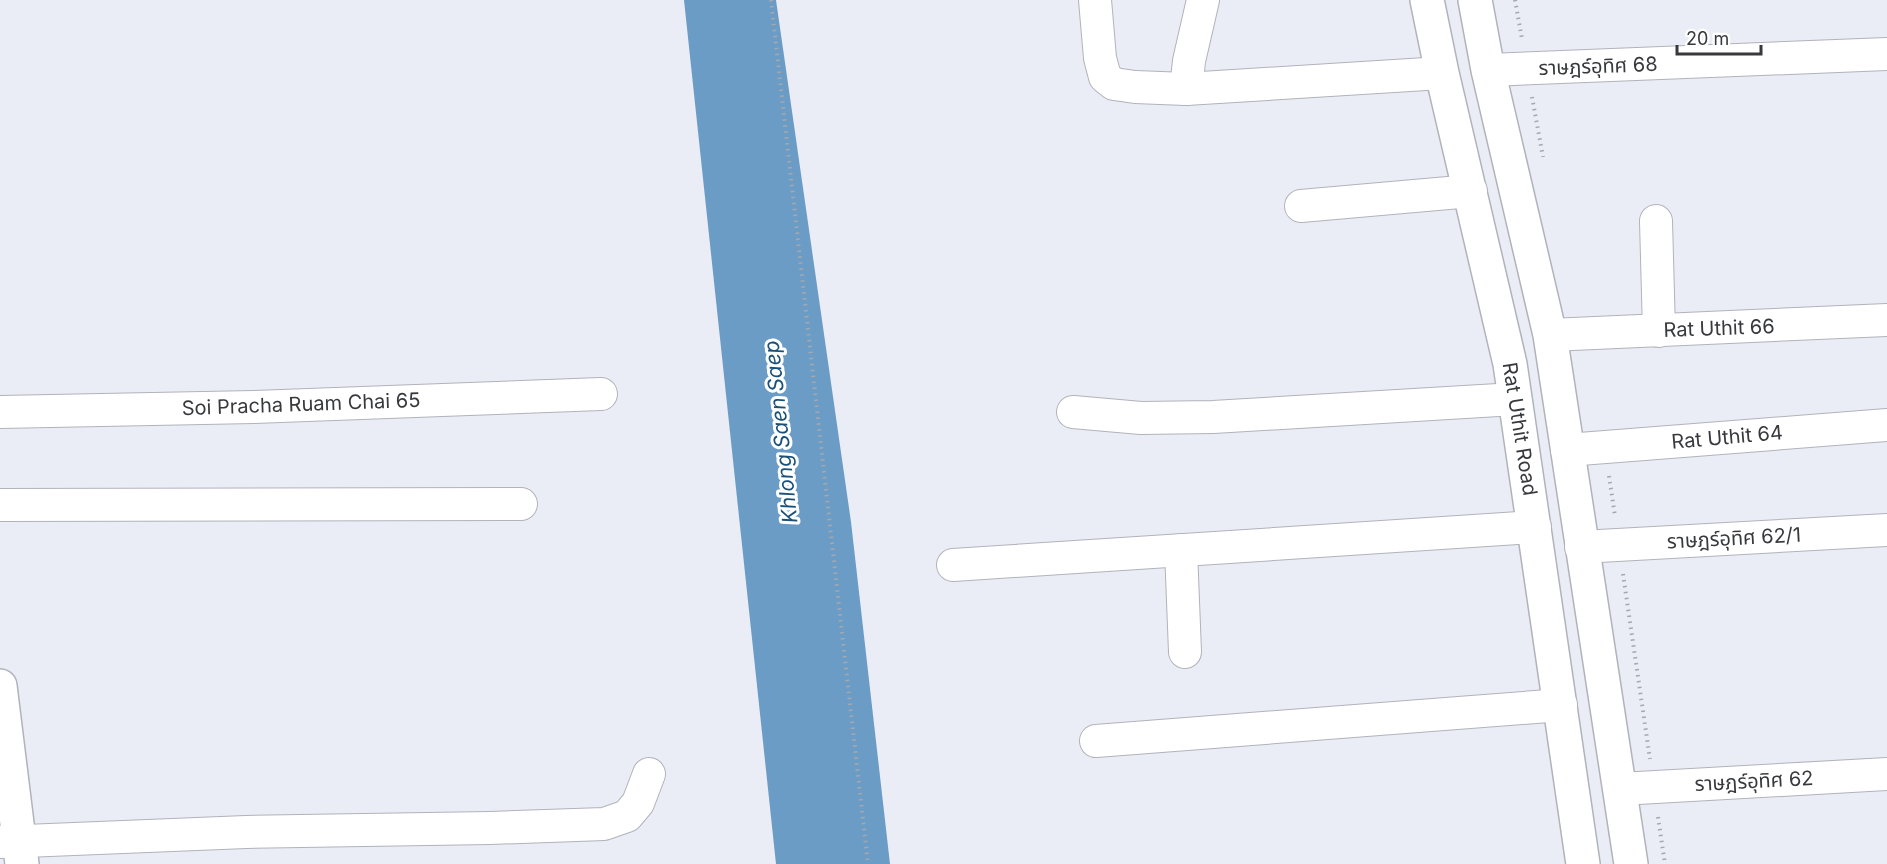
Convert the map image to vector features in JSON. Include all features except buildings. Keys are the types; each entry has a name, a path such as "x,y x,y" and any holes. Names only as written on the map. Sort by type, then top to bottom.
{"main road":[{"name":"Rat Uthit Road","path":"1427,0 1510,364 1583,864"},
{"path":"1475,0 1488,70 1550,335 1631,864"},
{"path":"0,686 14,849"}],"street":[{"path":"1095,0 1100,58 1105,78 1114,84 1186,89 1442,73"},
{"path":"1186,89 1189,61 1203,0"},
{"name":"ราษฎร์อุทิศ 68","path":"1488,70 1887,54"},
{"path":"1301,206 1471,191"},
{"path":"1656,221 1659,330"},
{"name":"Rat Uthit 66","path":"1550,335 1887,320"},
{"name":"Soi Pracha Ruam Chai 65","path":"0,412 601,394"},
{"path":"1073,412 1141,418 1213,417 1515,399"},
{"name":"Rat Uthit 64","path":"1567,450 1887,425"},
{"path":"0,505 521,504"},
{"path":"952,565 1535,527"},
{"name":"ราษฎร์อุทิศ 62/1","path":"1581,547 1887,530"},
{"path":"1181,549 1185,652"},
{"path":"1096,741 1561,705"},
{"path":"14,849 246,832 604,824 627,816 638,804 650,774"},
{"name":"ราษฎร์อุทิศ 62","path":"1620,789 1887,774"}],"path":[{"path":"771,0 868,864"}],"water":[{"name":"Khlong Saen Saep","path":"684,0 776,0 851,522 890,864 776,864"}]}
